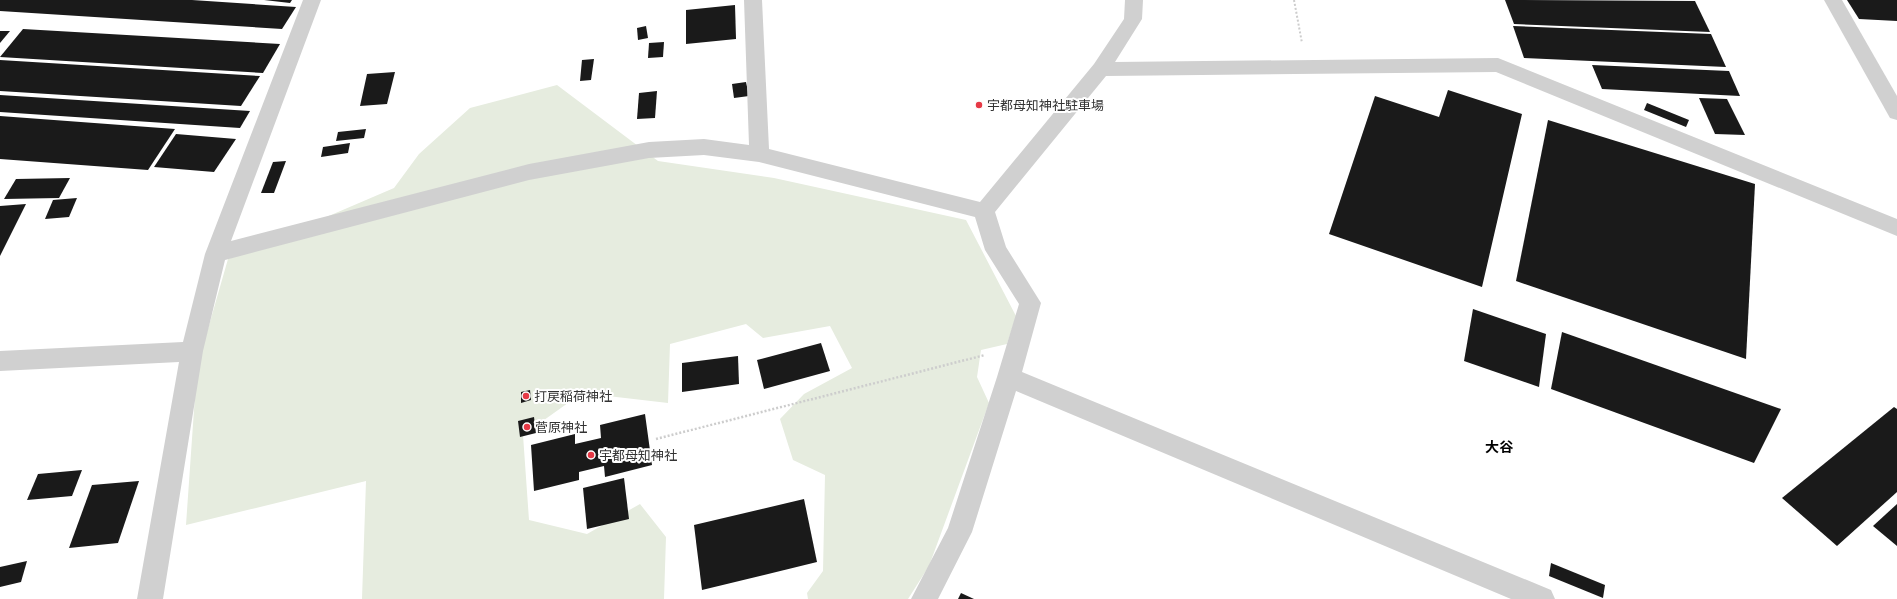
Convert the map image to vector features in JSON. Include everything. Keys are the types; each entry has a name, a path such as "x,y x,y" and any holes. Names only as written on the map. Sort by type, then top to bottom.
{"street":[{"path":"150,599 192,351 216,254 312,0"},
{"path":"753,0 759,154"},
{"path":"984,211 1101,69 1133,19 1134,0"},
{"path":"1833,0 1897,113"},
{"path":"1101,69 1498,65 1897,228"},
{"path":"216,254 529,172 649,150 704,147 759,154 984,211"},
{"path":"924,599 959,532 1009,377 1030,302 996,250 984,211"},
{"path":"0,361 192,351"},
{"path":"1009,377 1542,599"}],"path":[{"path":"1294,0 1306,68"},
{"path":"656,439 974,357"}],"shaded area":[{"path":"557,85 658,161 774,178 966,220 1016,316 1007,344 981,350 977,377 989,403 929,566 908,599 808,599 807,593 823,571 825,475 793,460 780,419 804,394 852,368 830,326 763,338 746,324 670,344 668,403 582,393 523,435 529,520 587,534 640,504 666,537 664,599 362,599 366,481 186,525 197,367 228,259 394,188 419,154 470,108"}],"building":[{"path":"0,0 192,0 296,7 282,29 0,11"},
{"path":"264,0 292,0 290,3"},
{"path":"1505,0 1695,1 1710,32 1514,24"},
{"path":"1847,0 1897,0 1897,21 1859,19"},
{"path":"735,5 736,39 686,44 686,10"},
{"path":"646,26 648,38 638,40 637,28"},
{"path":"1513,26 1711,34 1726,67 1524,58"},
{"path":"23,29 280,44 263,73 0,57"},
{"path":"0,31 10,31 0,43"},
{"path":"664,42 663,57 648,58 649,43"},
{"path":"594,59 591,80 580,81 582,60"},
{"path":"0,60 260,76 241,106 0,91"},
{"path":"1592,65 1729,71 1740,96 1602,89"},
{"path":"395,72 387,104 360,106 367,74"},
{"path":"746,82 749,96 734,98 732,84"},
{"path":"1448,90 1522,114 1482,287 1329,234 1375,96 1439,117"},
{"path":"657,91 655,118 637,119 639,93"},
{"path":"0,95 250,111 240,128 0,112"},
{"path":"1699,98 1727,99 1745,135 1715,134"},
{"path":"1647,103 1689,120 1686,127 1644,110"},
{"path":"0,116 175,129 148,170 0,159"},
{"path":"1548,120 1755,184 1746,359 1516,281"},
{"path":"366,129 364,138 336,141 338,132"},
{"path":"176,134 236,139 214,172 154,167"},
{"path":"350,143 348,153 321,157 323,147"},
{"path":"286,161 274,193 261,193 273,162"},
{"path":"70,178 59,198 4,199 16,179"},
{"path":"77,198 69,217 45,219 53,200"},
{"path":"26,204 0,256 0,206"},
{"path":"1473,309 1546,334 1539,387 1464,361"},
{"path":"1562,332 1781,409 1754,463 1551,389"},
{"path":"821,343 830,371 764,389 757,360"},
{"path":"738,356 739,384 682,392 682,363"},
{"name":"打戻稲荷神社","path":"530,390 531,400 521,403 521,392"},
{"path":"1894,407 1897,409 1897,492 1837,546 1782,498"},
{"name":"宇都母知神社","path":"645,414 652,465 605,477 604,466 579,472 579,480 534,491 531,445 575,434 575,444 601,438 600,425"},
{"name":"菅原神社","path":"534,417 536,433 520,437 518,421"},
{"path":"82,470 72,496 27,500 38,474"},
{"path":"624,478 629,519 587,529 583,488"},
{"path":"139,481 118,543 69,548 92,485"},
{"path":"804,499 817,562 702,590 694,525"},
{"path":"1897,504 1897,546 1873,526"},
{"path":"27,561 21,582 0,587 0,567"},
{"path":"1551,563 1605,585 1603,598 1549,576"},
{"path":"961,593 974,599 958,599"}],"place":[{"name":"宇都母知神社駐車場","path":"979,105"},
{"name":"打戻稲荷神社","path":"526,396"},
{"name":"菅原神社","path":"527,427"},
{"name":"宇都母知神社","path":"591,455"}],"district":[{"name":"大谷","path":"1499,447"}]}
